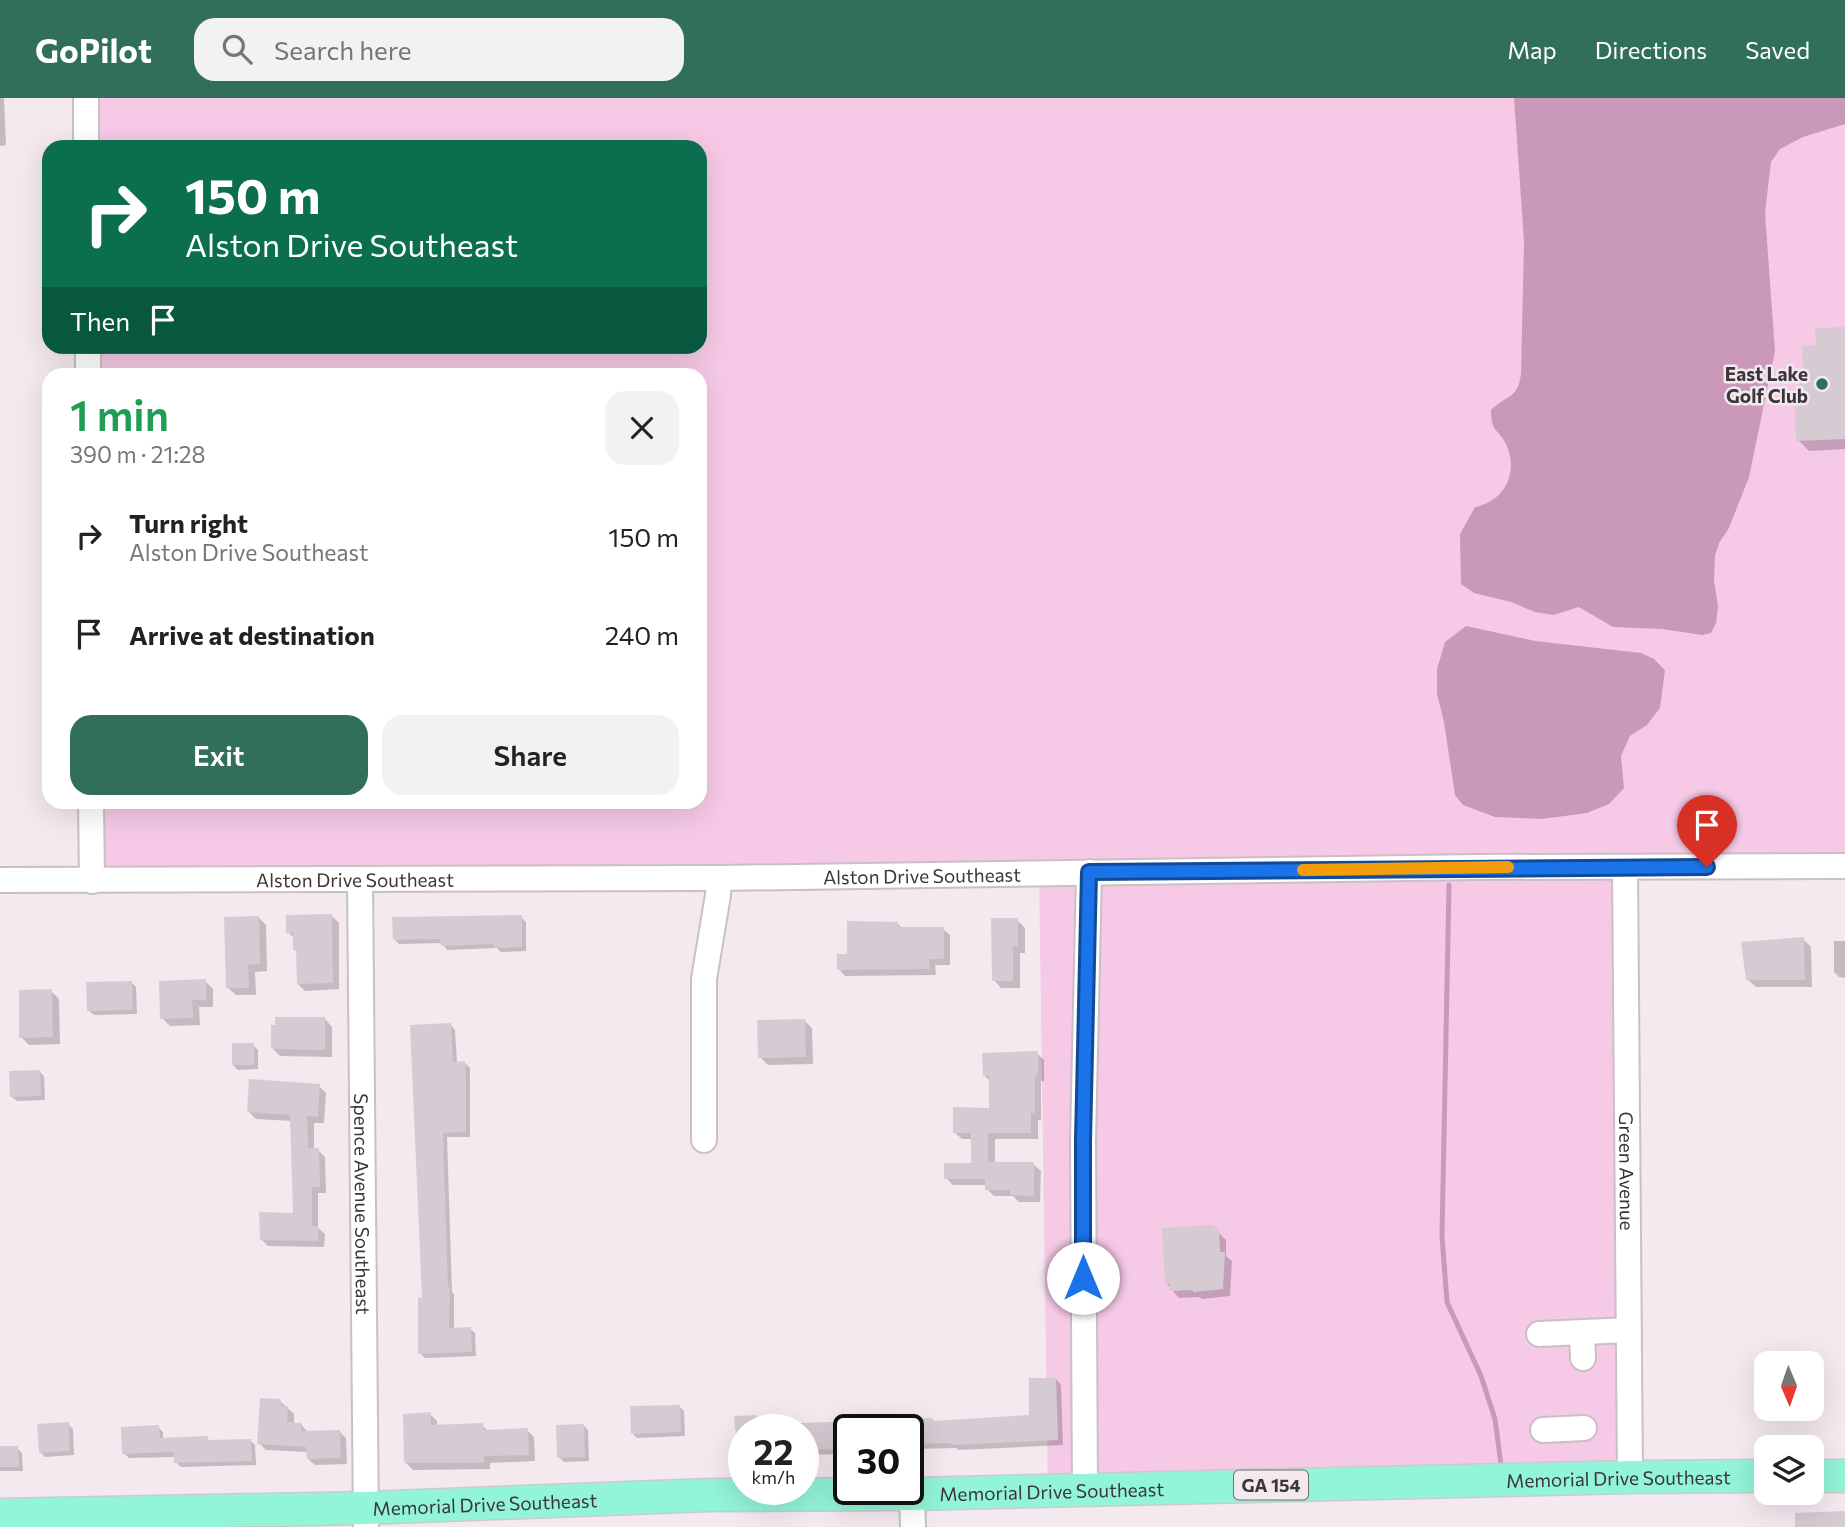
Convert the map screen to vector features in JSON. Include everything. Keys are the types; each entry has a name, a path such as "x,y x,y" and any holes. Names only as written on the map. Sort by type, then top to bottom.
{"main road":[{"name":"Memorial Drive Southeast","path":"924,1494 1754,1476"},
{"path":"1824,1476 1845,1476"},
{"name":"Memorial Drive Southeast","path":"0,1515 366,1517 701,1495 833,1494"}],"street":[{"path":"86,98 86,140"},
{"path":"91,809 92,881"},
{"name":"Alston Drive Southeast","path":"0,880 719,878 1845,866"},
{"name":"Green Avenue","path":"1625,867 1630,1477"},
{"path":"1084,1489 1083,1140 1089,872"},
{"path":"704,1140 704,979 719,878"},
{"name":"Spence Avenue Southeast","path":"360,880 366,1517"},
{"path":"1539,1334 1629,1330"},
{"path":"1582,1333 1583,1358"},
{"path":"1543,1430 1584,1428"},
{"path":"912,1505 913,1527"}],"shaded area":[{"name":"East Lake Golf Club","path":"86,98 1845,98 1845,866 1639,868 1618,1487 1048,1499 1039,871 88,875 87,809 707,809 707,368 87,368 87,354 707,354 707,140 86,140"},
{"path":"1514,98 1845,98 1845,124 1803,137 1780,149 1771,162 1765,213 1775,351 1749,477 1715,556 1714,580 1718,606 1716,623 1711,633 1702,635 1662,629 1613,627 1579,607 1553,615 1535,612 1511,602 1474,593 1461,584 1460,534 1475,507 1494,499 1507,484 1510,475 1510,454 1494,427 1491,410 1511,396 1520,382 1521,373 1524,241"},
{"path":"1466,626 1535,641 1641,653 1654,659 1665,670 1660,708 1647,725 1630,736 1621,756 1624,788 1609,804 1587,813 1542,819 1495,817 1463,805 1455,795 1437,694 1437,669 1445,642"}],"building":[{"name":"East Lake Golf Club","path":"1845,327 1845,439 1796,441 1794,392 1800,392 1799,376 1803,375 1802,346 1816,345 1815,328"},
{"path":"332,914 333,983 297,984 296,950 293,950 293,933 286,933 286,915"},
{"path":"522,915 522,947 494,948 494,944 441,946 440,939 393,940 392,917"},
{"path":"259,916 260,964 248,965 249,988 226,988 224,917"},
{"path":"991,918 1018,918 1018,946 1013,946 1013,981 992,981"},
{"path":"847,921 898,922 898,927 944,927 944,959 929,959 930,969 837,970 837,954 847,954"},
{"path":"1804,937 1805,980 1746,980 1741,942"},
{"path":"206,979 206,1000 192,1000 193,1018 160,1019 159,981"},
{"path":"132,981 133,1010 87,1011 86,982"},
{"path":"52,989 53,1037 19,1038 19,990"},
{"path":"275,1017 325,1017 325,1050 271,1049 271,1025 275,1025"},
{"path":"805,1019 806,1057 758,1058 757,1020"},
{"path":"451,1023 453,1062 465,1061 466,1132 443,1133 450,1287 449,1328 471,1327 472,1352 418,1354 418,1297 422,1298 410,1025"},
{"path":"232,1043 254,1043 254,1065 232,1065"},
{"path":"1038,1051 1035,1113 1031,1113 1031,1133 988,1133 988,1162 1034,1162 1034,1196 1010,1195 1010,1190 985,1190 985,1179 944,1179 944,1163 971,1163 971,1133 953,1133 953,1107 989,1108 989,1076 983,1076 982,1053"},
{"path":"40,1070 41,1096 10,1097 9,1071"},
{"path":"249,1079 320,1084 318,1117 307,1116 308,1148 319,1148 320,1187 312,1187 312,1226 318,1226 318,1241 260,1240 259,1212 293,1213 290,1115 247,1112"},
{"path":"1213,1225 1219,1231 1220,1252 1225,1252 1223,1289 1169,1291 1169,1284 1165,1284 1162,1228"},
{"path":"1029,1378 1056,1378 1058,1440 952,1445 924,1444 924,1418 933,1418 933,1421 1029,1415"},
{"path":"260,1398 281,1399 281,1406 288,1406 287,1422 302,1423 301,1431 340,1430 341,1458 307,1459 306,1447 257,1444"},
{"path":"680,1405 681,1432 631,1434 630,1406"},
{"path":"431,1412 431,1425 483,1423 483,1430 528,1428 529,1455 484,1456 484,1463 404,1463 403,1414"},
{"path":"69,1422 70,1451 39,1453 37,1424"},
{"path":"833,1422 833,1449 819,1450 819,1423"},
{"path":"584,1424 585,1457 557,1458 556,1425"},
{"path":"159,1425 160,1438 208,1436 208,1440 251,1439 252,1461 174,1463 174,1452 122,1454 121,1427"},
{"path":"0,1446 18,1446 19,1467 0,1467"},
{"path":"1845,1511 1845,1527 1795,1527 1795,1513"}],"waterway":[{"path":"1449,885 1442,1236 1447,1302 1481,1376 1495,1419 1501,1465"}],"slow traffic":[{"path":"1303,870 1508,867"}],"place":[{"name":"East Lake Golf Club","path":"1822,384"}],"route":[{"path":"1083,1278 1089,872 1707,867"}]}
